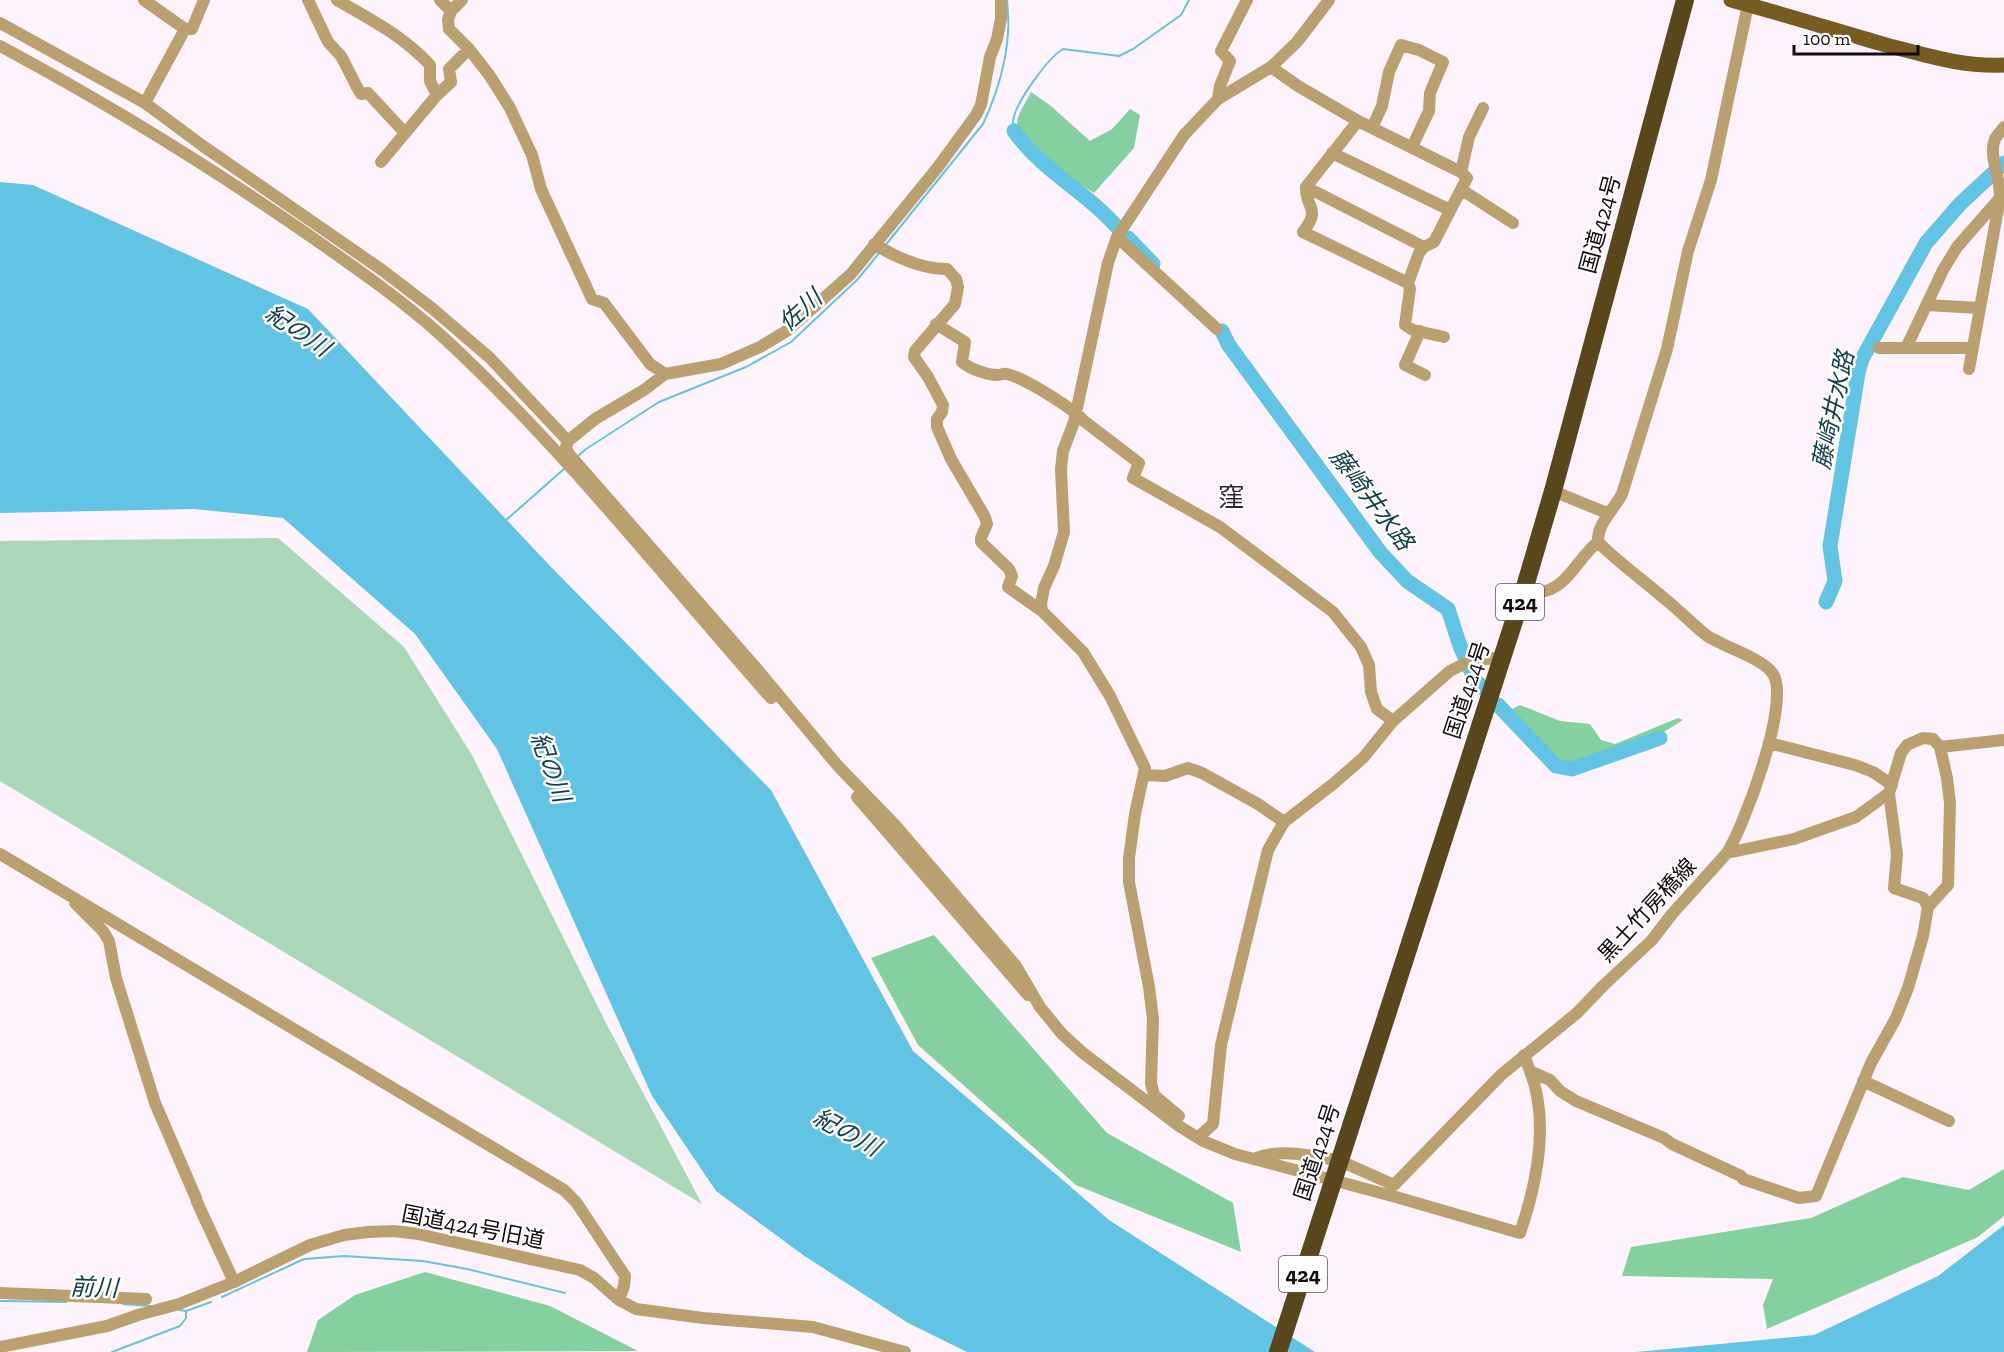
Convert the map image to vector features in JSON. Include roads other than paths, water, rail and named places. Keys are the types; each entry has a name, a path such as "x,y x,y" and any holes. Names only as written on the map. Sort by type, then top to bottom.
{"highway":[{"name":"国道424号","path":"1278,1352 1524,590 1553,491 1685,0"}],"main road":[{"path":"1731,0 1749,2 1952,62 1986,66 2004,65"}],"street":[{"path":"144,0 185,29 192,29 204,0"},
{"path":"308,0 328,42 341,56 361,94 368,93 405,133"},
{"path":"337,0 413,47 430,65 430,81 437,95"},
{"path":"440,0 451,11"},
{"path":"462,0 451,11 448,20 449,29 469,49 490,76 510,108 532,155 541,189 592,299 604,303 650,364 665,374"},
{"path":"566,451 595,419 644,390 665,374 721,364 760,348 788,330 851,274 938,167 976,115 981,105 990,57 997,39 1001,0"},
{"path":"1218,99 1220,86 1230,61 1221,51 1247,0"},
{"path":"1042,611 1044,588 1064,532 1061,468 1063,451 1076,412 1108,263 1117,237 1184,135 1218,99 1271,67 1297,42 1329,0"},
{"path":"1727,854 1734,843 1769,743 1778,693 1777,683 1771,672 1749,657 1708,636 1598,542 1598,536 1607,513 1614,508 1622,494 1666,349 1688,251 1711,180 1749,2"},
{"path":"0,23 145,103 382,270 433,309 490,358 566,451 576,469 757,669 838,766 895,825 1016,966 1040,1007 1062,1034 1145,1102 1203,1141 1234,1155 1254,1160 1330,1189 1395,1191"},
{"path":"145,103 185,29"},
{"path":"1372,128 1382,106 1389,72 1401,45 1419,50 1443,62 1430,93 1428,111 1412,147"},
{"path":"0,46 119,111 215,171 388,292 442,337 566,451"},
{"path":"381,162 437,95 451,82 449,69 469,49"},
{"path":"1271,67 1298,86 1358,121 1461,172 1467,178 1434,242 1424,246 1419,253 1408,283 1410,289 1405,325 1444,337"},
{"path":"1461,172 1469,137 1483,108"},
{"path":"1358,121 1305,187 1313,209 1311,219 1303,232 1408,283"},
{"path":"1969,369 2000,198 1993,151 1995,140 2004,127"},
{"path":"1332,153 1449,210"},
{"path":"1305,187 1424,246"},
{"path":"1462,190 1513,223"},
{"path":"1906,348 1943,270 1957,247 2000,198"},
{"path":"1117,237 1217,329"},
{"path":"876,245 888,253 929,269 947,269 951,272 958,287 956,304 947,316 936,324 915,351 914,357 943,405 942,412 937,419 937,427 951,459 985,517 987,524 981,542 1003,560 1009,569 1012,576 1008,587 1042,611 1083,652 1131,735 1145,768 1135,814 1129,858 1129,882 1153,1019 1151,1083 1154,1095 1162,1104 1217,1147"},
{"path":"1927,305 1979,308"},
{"path":"936,324 965,342 962,362 966,365 989,373 1006,373 1023,380 1076,412 1084,421 1139,463 1133,478 1220,527 1333,612 1360,647 1369,665 1371,692 1377,709 1393,721"},
{"path":"1420,331 1405,365 1425,375"},
{"path":"1879,348 1972,348"},
{"path":"1553,491 1607,513"},
{"path":"1524,590 1540,592 1561,583 1598,542"},
{"path":"1202,1134 1213,1125 1221,1045 1268,850 1284,822 1363,758 1393,721 1450,671 1467,662 1503,657"},
{"path":"1530,1071 1550,1080 1560,1091 1576,1101 1664,1138 1743,1179 1799,1198 1816,1196 1863,1081 1896,1018 1923,936 1928,907 1948,885 1950,803 1947,778 1940,747 1933,739 1923,738 1907,745 1901,753 1891,789 1897,854 1894,888 1923,898 1928,907"},
{"path":"1940,747 2004,740"},
{"path":"1769,743 1855,765 1873,772 1891,789"},
{"path":"1145,775 1165,776 1188,768 1202,773 1258,804 1284,822"},
{"name":"黒土竹房橋線","path":"1395,1191 1500,1075 1577,1012 1652,940 1672,914 1727,854 1794,839 1856,818 1891,789"},
{"path":"0,854 564,1190 576,1202 625,1276 619,1300"},
{"path":"65,893 103,931 109,941 116,978 155,1103 234,1282"},
{"path":"1347,1164 1395,1191 1520,1233 1533,1192 1540,1138 1536,1084 1524,1055"},
{"path":"1863,1081 1949,1121"},
{"path":"1254,1160 1258,1157 1284,1154 1331,1159"},
{"name":"国道424号旧道","path":"0,1347 107,1326 175,1305 234,1282 310,1245 344,1235 394,1231 418,1234 580,1270 594,1278 619,1300 636,1309 813,1327 905,1352"},
{"path":"0,1293 175,1305"},
{"path":"123,1320 141,1304"}],"water":[{"name":"紀の川","path":"0,182 33,185 308,309 552,568 771,790 913,1051 1109,1220 1315,1352 967,1352 908,1323 803,1255 716,1191 652,1096 497,749 415,634 283,518 194,509 0,513"},
{"path":"2004,1225 2004,1352 1636,1352 1814,1335 1938,1276"}],"waterway":[{"name":"佐川","path":"884,247 983,124 1003,68 1008,29 1007,0"},
{"path":"1014,131 1013,121 1020,103 1033,82 1063,49 1119,56 1133,49 1181,15 1189,0"},
{"name":"藤崎井水路","path":"1014,131 1038,158 1093,203 1118,228"},
{"name":"藤崎井水路","path":"1826,602 1835,581 1830,546 1862,359 1926,243 1960,204 2004,163"},
{"name":"藤崎井水路","path":"1128,238 1153,264"},
{"name":"佐川","path":"577,457 659,402 746,367 791,342 858,279 879,253"},
{"name":"藤崎井水路","path":"1222,331 1228,344 1380,552 1407,581 1448,609 1460,646 1475,680 1484,689"},
{"name":"佐川","path":"505,521 564,469"},
{"name":"藤崎井水路","path":"1498,705 1556,766 1572,769 1660,738"},
{"path":"222,1297 304,1259 344,1256 423,1261 467,1269 565,1293"},
{"name":"前川","path":"0,1301 66,1302"},
{"path":"179,1310 186,1311 211,1302"},
{"name":"前川","path":"123,1304 150,1306"},
{"path":"112,1352 180,1326 186,1318 186,1311"}],"district":[{"name":"窪","path":"1231,497"}]}
